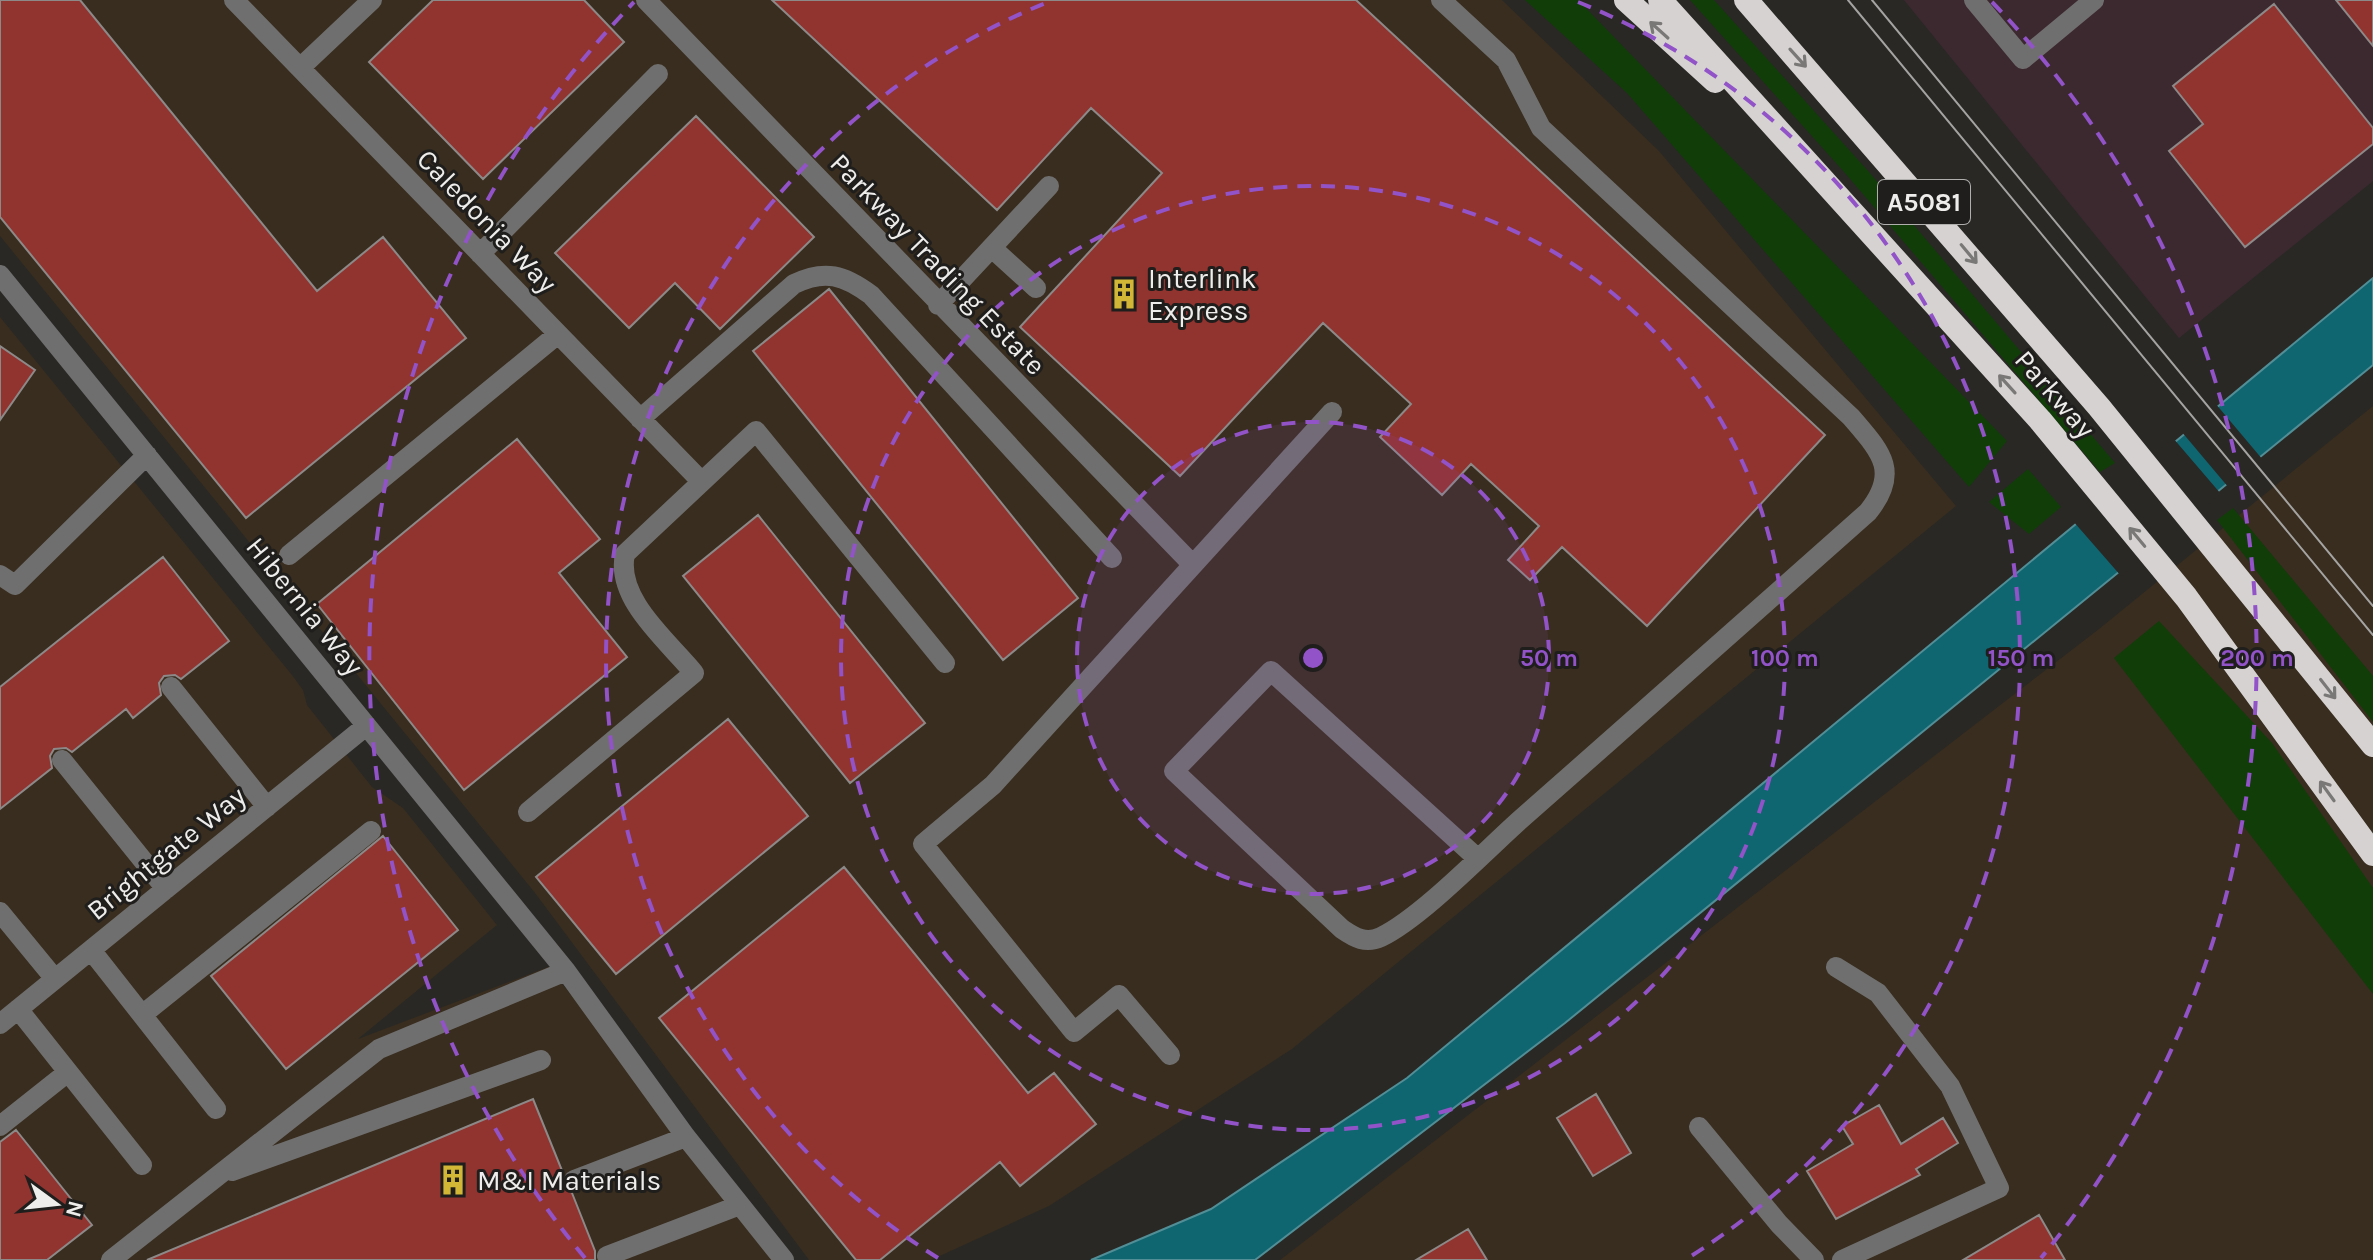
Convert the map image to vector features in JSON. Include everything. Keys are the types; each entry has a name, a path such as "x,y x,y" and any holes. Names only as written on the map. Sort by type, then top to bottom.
{"highway":[{"name":"A5081","path":"1626,0 1820,177"},
{"name":"Parkway","path":"1660,0 2058,443 2186,597 2373,854"},
{"name":"Parkway","path":"1746,0 2099,407 2373,745"}],"street":[{"name":"Caledonia Way","path":"234,0 700,480"},
{"path":"300,68 372,0"},
{"name":"Parkway Trading Estate","path":"646,0 1193,565"},
{"path":"1441,0 1506,60 1541,128 1851,417 1877,447 1886,481 1881,496 1868,512 1412,916 1380,937 1364,940 1342,929 1174,771 1271,671 1477,858"},
{"path":"1974,0 2023,59 2094,0"},
{"path":"480,254 658,74"},
{"path":"938,305 1049,186"},
{"path":"992,248 1036,288"},
{"path":"640,419 794,284 814,275 832,274 852,281 871,295 1112,558"},
{"name":"Hibernia Way","path":"0,275 566,971 777,1259"},
{"path":"289,555 558,334"},
{"path":"1170,1055 1119,995 1074,1032 923,844 993,785 1332,412"},
{"path":"528,812 694,673 644,613 623,582 625,554 700,480 756,431 945,663"},
{"path":"0,575 15,585 147,455"},
{"path":"171,687 267,807"},
{"name":"Brightgate Way","path":"0,1024 366,726"},
{"path":"62,760 166,889"},
{"path":"142,1015 371,831"},
{"path":"0,912 55,979"},
{"path":"91,950 216,1109"},
{"path":"1836,967 1878,993 1950,1086 1999,1188 1842,1260"},
{"path":"111,1260 379,1049 566,971"},
{"path":"18,1009 142,1165"},
{"path":"217,1176 541,1060"},
{"path":"0,1126 68,1072"},
{"path":"1699,1127 1779,1224 1814,1260"},
{"path":"574,1180 686,1137"},
{"path":"607,1256 740,1205"}],"shaded area":[{"path":"0,0 1502,0 1659,151 1956,506 1292,1049 1049,1206 931,1260 809,1260 535,893 0,236"},
{"path":"1904,0 2373,0 2373,181 2179,338"},
{"path":"0,317 292,675 303,690 307,705 372,787 403,808 497,925 358,1039 548,967 791,1260 0,1260"},
{"path":"2373,406 2373,1260 1280,1260 2099,629"}],"green space":[{"path":"1525,0 1578,0 2007,441 1969,487 1627,93"},
{"path":"1690,0 1714,0 1869,172 2115,463 2100,472 1845,173"},
{"path":"2028,469 2061,507 2029,534 1989,502"},
{"path":"2233,508 2373,676 2373,722 2217,520"},
{"path":"2159,621 2272,743 2373,888 2373,994 2114,658"}],"water":[{"path":"2373,278 2373,365 1565,1023 1255,1260 1091,1260 1211,1209 1407,1078"}],"pier":[{"path":"2215,403 2263,460 2229,488 2181,431"},
{"path":"2173,438 2221,494 2121,576 2073,521"}],"building":[{"path":"0,0 80,0 317,291 383,237 466,338 246,518 0,217"},
{"path":"433,0 584,0 624,42 483,179 369,62"},
{"path":"772,0 1356,0 1825,435 1647,626 1562,547 1530,580 1508,560 1539,526 1471,464 1442,495 1380,437 1411,404 1323,323 1180,476 1020,327 1162,173 1091,108 997,210"},
{"path":"2336,0 2373,0 2373,46"},
{"path":"2274,4 2373,128 2373,144 2245,247 2169,151 2203,124 2173,86"},
{"path":"696,116 814,237 720,329 675,283 629,328 555,253"},
{"path":"829,289 1078,598 1003,660 753,351"},
{"path":"0,346 35,370 0,420"},
{"path":"517,439 600,539 559,573 627,657 464,790 317,604"},
{"path":"758,515 925,723 850,783 683,576"},
{"path":"163,557 229,641 181,679 175,675 164,676 159,683 161,695 133,718 126,709 72,752 66,748 54,749 50,756 52,768 0,809 0,687"},
{"path":"728,719 808,816 616,974 536,877"},
{"path":"383,836 458,930 286,1069 211,976"},
{"path":"844,867 1028,1093 1054,1073 1096,1124 1020,1186 1000,1162 880,1260 856,1260 659,1018"},
{"path":"1596,1094 1631,1153 1593,1176 1557,1118"},
{"name":"M&I Materials","path":"533,1099 563,1173 562,1185 572,1193 595,1251 595,1260 147,1260"},
{"path":"1879,1105 1901,1144 1943,1118 1958,1143 1916,1169 1920,1175 1836,1219 1807,1171 1853,1144 1842,1126"},
{"path":"16,1130 92,1225 47,1260 0,1260 0,1142"},
{"path":"2039,1215 2065,1260 1963,1260"},
{"path":"1468,1229 1487,1260 1416,1260"}],"tram line":[{"path":"1848,0 2373,635"},
{"path":"1872,0 2373,606"}],"place":[{"name":"Interlink Express","path":"1124,294"},
{"name":"M&I Materials","path":"453,1180"}]}
